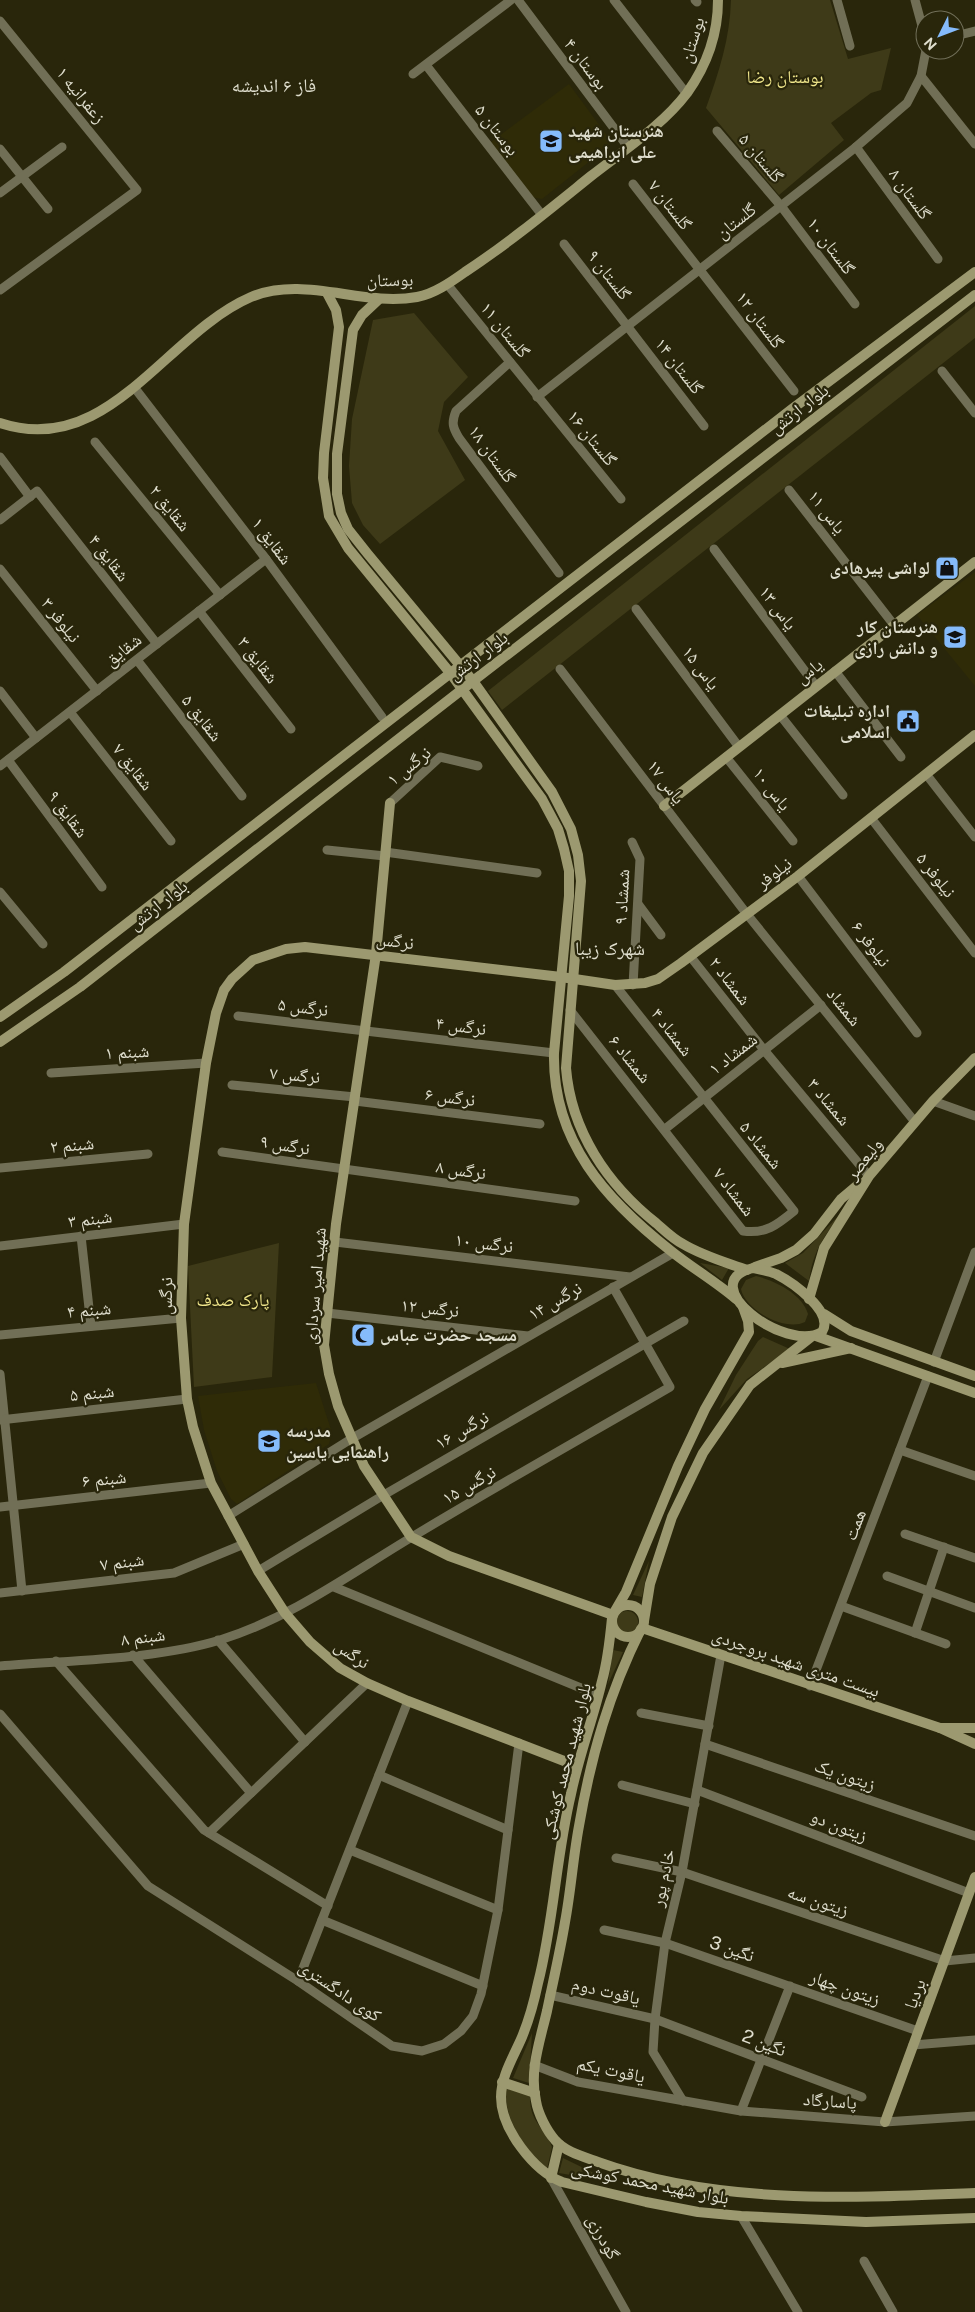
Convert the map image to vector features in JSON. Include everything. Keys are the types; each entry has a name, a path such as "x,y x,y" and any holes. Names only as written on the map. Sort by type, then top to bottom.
{"main road":[{"name":"بوستان","path":"0,423 28,430 64,427 102,410 134,386 183,344 234,306 266,292 282,289 327,292 378,300 419,297 448,284 542,215 672,110 698,77 712,44 718,0"},
{"name":"بلوار ارتش","path":"0,1017 64,972 804,401 975,272"},
{"path":"327,292 338,318 338,352 324,453 323,478 329,516 348,548 462,689 542,799 558,829 569,871 565,940 554,1053 554,1077 558,1098 575,1148 606,1192 629,1216 673,1253 705,1274 736,1298 754,1318 772,1328 814,1336 975,1393"},
{"name":"بلوار ارتش","path":"0,1042 68,996 472,681 975,294"},
{"path":"378,300 362,315 353,330 337,454 337,494 341,513 348,529 461,666 552,792 568,819 580,867 581,895 566,1052 567,1083 574,1112 588,1145 608,1176 628,1198 681,1243 708,1257 779,1276 799,1289 824,1314 851,1331 975,1376"},
{"path":"338,352 341,348 345,347 350,352"},
{"path":"804,401 816,416"},
{"name":"یاس","path":"664,806 975,562"},
{"name":"نیلوفر","path":"573,979 615,985 633,985 658,978 798,876 975,735"},
{"name":"شهید امیر سرداری","path":"390,803 376,954 344,1171 327,1313 324,1345 329,1374 338,1406 364,1466 382,1496 411,1537 449,1556 613,1615"},
{"path":"565,940 576,942"},
{"name":"نرگس","path":"573,979 561,976 305,947 286,949 253,960 232,979 224,990 216,1013 206,1064 184,1224 181,1318 187,1399 193,1427 211,1483 258,1571 285,1613 310,1642 340,1668 366,1683 578,1766"},
{"name":"ولیعصر","path":"809,1299 824,1248 869,1176 915,1122 975,1058"},
{"path":"736,1298 734,1284 740,1274 796,1250 814,1234 841,1199 869,1176"},
{"path":"673,1253 681,1243"},
{"name":"بلوار شهید محمد کوشکی","path":"743,1307 748,1321 749,1332 689,1441 626,1592 613,1615 607,1656 598,1695 578,1766 563,1831 539,1980 530,2015 502,2082 500,2098 503,2113 509,2127 526,2154 551,2178 574,2186 698,2212 741,2216 866,2222 975,2218"},
{"path":"814,1336 825,1329 824,1314"},
{"name":"بلوار شهید محمد کوشکی","path":"814,1336 750,1385 702,1452 672,1517 650,1584 642,1626 616,1682 589,1771 578,1828 567,1914 534,2065 536,2103 544,2121 559,2144 581,2156 615,2168 657,2179 717,2189 828,2196 975,2193"},
{"path":"779,1364 851,1348"},
{"path":"623,1606 632,1606 640,1611 642,1626 634,1636 620,1634 613,1627 613,1615 623,1606"},
{"name":"بیست متری شهید بروجردی","path":"642,1626 810,1686 940,1728 975,1744"},
{"name":"بیست متری شهید بروجردی","path":"940,1728 975,1728"},
{"name":"بردیا","path":"885,2122 975,1877"},
{"path":"502,2082 535,2093"},
{"path":"551,2178 559,2144"}],"street":[{"path":"413,74 511,0"},
{"name":"بوستان ۴","path":"518,0 628,147"},
{"path":"614,0 686,94"},
{"path":"837,0 850,46"},
{"name":"زعفرانیه ۱","path":"0,20 137,190 0,290"},
{"name":"گلستان","path":"538,397 856,147 908,103 921,76 924,60"},
{"name":"بوستان ۵","path":"426,65 542,215"},
{"path":"921,76 970,131 975,144"},
{"name":"گلستان ۵","path":"717,130 781,206"},
{"path":"0,193 62,147"},
{"name":"گلستان ۸","path":"856,147 938,259"},
{"path":"0,148 48,209"},
{"name":"گلستان ۷","path":"633,184 701,269"},
{"name":"گلستان ۱۰","path":"781,206 855,304"},
{"name":"گلستان ۹","path":"564,244 628,326"},
{"name":"گلستان ۱۲","path":"701,269 794,390"},
{"name":"گلستان ۱۱","path":"448,284 538,397"},
{"name":"گلستان ۱۴","path":"628,326 704,426"},
{"name":"گلستان ۱۸","path":"510,362 456,411 452,420 452,426 559,573"},
{"path":"942,371 975,413"},
{"name":"شقایق ۱","path":"134,386 266,559 382,716"},
{"name":"گلستان ۱۶","path":"538,397 621,500"},
{"name":"شقایق ۲","path":"95,442 220,595"},
{"name":"شقایق ۴","path":"0,457 157,644"},
{"name":"یاس ۱۱","path":"789,490 894,625"},
{"path":"0,520 33,494"},
{"name":"یاس ۱۳","path":"714,549 816,686"},
{"name":"شقایق","path":"0,766 266,559"},
{"name":"نیلوفر ۳","path":"0,569 97,691"},
{"name":"یاس ۱۵","path":"636,609 739,747"},
{"name":"شقایق ۳","path":"199,611 291,729"},
{"name":"شقایق ۵","path":"137,660 242,796"},
{"name":"یاس ۱۷","path":"560,669 746,914"},
{"path":"835,671 901,756"},
{"path":"0,691 36,738"},
{"name":"شقایق ۷","path":"70,712 171,841"},
{"path":"780,715 843,796"},
{"name":"نرگس ۱","path":"390,803 440,757 478,766"},
{"name":"یاس ۱۰","path":"726,757 792,841"},
{"name":"شقایق ۹","path":"8,760 102,887"},
{"path":"926,774 975,837"},
{"name":"نیلوفر ۵","path":"871,818 975,953"},
{"name":"شمشاد ۹","path":"632,842 640,859 633,985"},
{"path":"327,850 385,854 537,872"},
{"name":"نیلوفر ۶","path":"798,876 917,1033"},
{"path":"0,892 43,944"},
{"path":"638,904 661,935"},
{"name":"شمشاد","path":"746,914 915,1122"},
{"name":"شمشاد ۲","path":"690,956 764,1050"},
{"name":"شمشاد ۴","path":"615,985 703,1098"},
{"name":"شمشاد ۱","path":"665,1129 820,1005"},
{"name":"شمشاد ۶","path":"570,1010 665,1129"},
{"name":"نرگس ۵","path":"238,1016 365,1030"},
{"name":"نرگس ۴","path":"365,1030 554,1053"},
{"name":"شمشاد ۳","path":"764,1050 869,1176"},
{"name":"شبنم ۱","path":"51,1073 206,1064"},
{"name":"نرگس ۷","path":"232,1085 355,1099"},
{"name":"شمشاد ۵","path":"703,1098 794,1211"},
{"name":"نرگس ۶","path":"355,1099 540,1124"},
{"path":"933,1102 975,1116"},
{"name":"شمشاد ۷","path":"665,1129 743,1231 752,1232 770,1229 794,1211"},
{"name":"نرگس ۹","path":"222,1152 344,1171"},
{"name":"شبنم ۲","path":"0,1168 148,1154"},
{"name":"نرگس ۸","path":"344,1171 574,1201"},
{"name":"شبنم ۳","path":"0,1246 184,1224"},
{"path":"81,1236 91,1326"},
{"name":"نرگس ۱۰","path":"335,1242 630,1277"},
{"path":"934,1362 975,1252"},
{"name":"نرگس ۱۴","path":"228,1516 351,1439 673,1253"},
{"path":"613,1286 645,1342"},
{"name":"نرگس ۱۲","path":"327,1313 528,1336"},
{"name":"شبنم ۴","path":"0,1335 181,1318"},
{"name":"نرگس ۱۶","path":"258,1571 382,1496 684,1321"},
{"name":"نرگس ۱۵","path":"285,1613 334,1587 411,1537 670,1387 645,1342"},
{"path":"0,1374 2,1419 22,1591"},
{"name":"همت","path":"810,1686 928,1376"},
{"name":"شبنم ۵","path":"2,1419 187,1399"},
{"path":"900,1450 975,1476"},
{"name":"شبنم ۶","path":"0,1507 211,1483"},
{"path":"905,1534 975,1558"},
{"name":"شبنم ۷","path":"0,1593 174,1572 244,1544"},
{"path":"914,1633 944,1547"},
{"path":"886,1576 975,1608"},
{"path":"334,1587 598,1695"},
{"path":"841,1606 946,1644"},
{"name":"شبنم ۸","path":"0,1666 133,1655 186,1648 218,1640 285,1613"},
{"path":"218,1640 305,1742"},
{"path":"133,1655 252,1793"},
{"name":"خادم پور","path":"683,2101 653,2052 654,2019 665,1943 682,1872 721,1655"},
{"path":"56,1661 209,1833 328,1906"},
{"path":"209,1833 366,1683"},
{"path":"298,1981 408,1700"},
{"path":"641,1713 709,1726"},
{"name":"کوی دادگستری","path":"0,1714 148,1886 298,1981 392,2046 422,2051 444,2044 461,2032 473,2016 483,1986 498,1910 519,1743"},
{"name":"زیتون یک","path":"706,1744 975,1836"},
{"path":"379,1775 508,1830"},
{"path":"622,1785 694,1804"},
{"name":"زیتون دو","path":"697,1790 969,1893"},
{"path":"350,1850 498,1910"},
{"name":"زیتون سه","path":"616,1858 682,1872 945,1960"},
{"path":"322,1920 483,1986"},
{"name":"نگین 3","path":"604,1930 665,1943 790,1986"},
{"path":"945,1960 975,1958"},
{"path":"741,2111 763,2060 790,1986"},
{"name":"زیتون چهار","path":"790,1986 918,2031"},
{"name":"یاقوت دوم","path":"550,1995 654,2019"},
{"name":"نگین 2","path":"654,2019 862,2097"},
{"path":"913,2045 975,2040"},
{"name":"یاقوت یکم","path":"534,2065 578,2082 683,2101"},
{"name":"پاسارگاد","path":"683,2101 741,2111 885,2122 975,2116"},
{"name":"گودرزی","path":"551,2178 626,2312"},
{"path":"741,2216 798,2312"},
{"path":"864,2261 894,2312"}],"shaded area":[{"name":"هنرستان شهید علی ابراهیمی","path":"569,84 611,141 609,146 542,199 531,197 491,142"},
{"name":"هنرستان کار و دانش رازی","path":"975,572 975,686 917,615"},
{"name":"مدرسه راهنمایی یاسین","path":"316,1383 332,1433 329,1444 237,1504 231,1499 217,1471 204,1430 198,1396"}],"green space":[{"name":"بوستان رضا","path":"731,0 830,0 848,59 891,48 881,90 871,93 831,123 844,140 779,195 706,108 723,55"},
{"path":"975,306 975,338 502,710 488,691"},
{"path":"414,313 468,377 444,402 438,431 465,480 380,544 363,525 352,503 349,466 352,419 373,320"},
{"path":"843,1211 825,1236 813,1260 809,1281 785,1263 803,1253"},
{"name":"پارک صدف","path":"279,1243 272,1377 194,1387 188,1266"},
{"path":"700,1263 729,1268 722,1280"},
{"path":"756,1276 780,1285 800,1300 808,1314 805,1322 787,1324 777,1321 767,1317 750,1304 744,1297 741,1289 746,1280"},
{"path":"763,1337 790,1349 747,1379 719,1410 736,1375 758,1341"},
{"path":"649,1561 642,1597 633,1595"},
{"path":"627,1611 635,1614 638,1622 635,1630 627,1633 619,1630 616,1622 619,1614"},
{"path":"613,1650 623,1652 608,1684"},
{"path":"532,2033 529,2083 513,2078"},
{"path":"506,2087 530,2095 532,2112 552,2147 547,2169 530,2152 517,2132 508,2110"},
{"path":"563,2158 604,2178 605,2181 559,2173"}],"place":[{"name":"هنرستان شهید علی ابراهیمی","path":"551,141"},
{"name":"لواشی پیرهادی","path":"947,568"},
{"name":"هنرستان کار و دانش رازی","path":"955,637"},
{"name":"اداره تبلیغات اسلامی","path":"908,721"},
{"name":"مسجد حضرت عباس","path":"363,1335"},
{"name":"مدرسه راهنمایی یاسین","path":"269,1441"}],"district":[{"name":"فاز ۶ اندیشه","path":"274,85"},
{"name":"شهرک زیبا","path":"610,948"}]}
